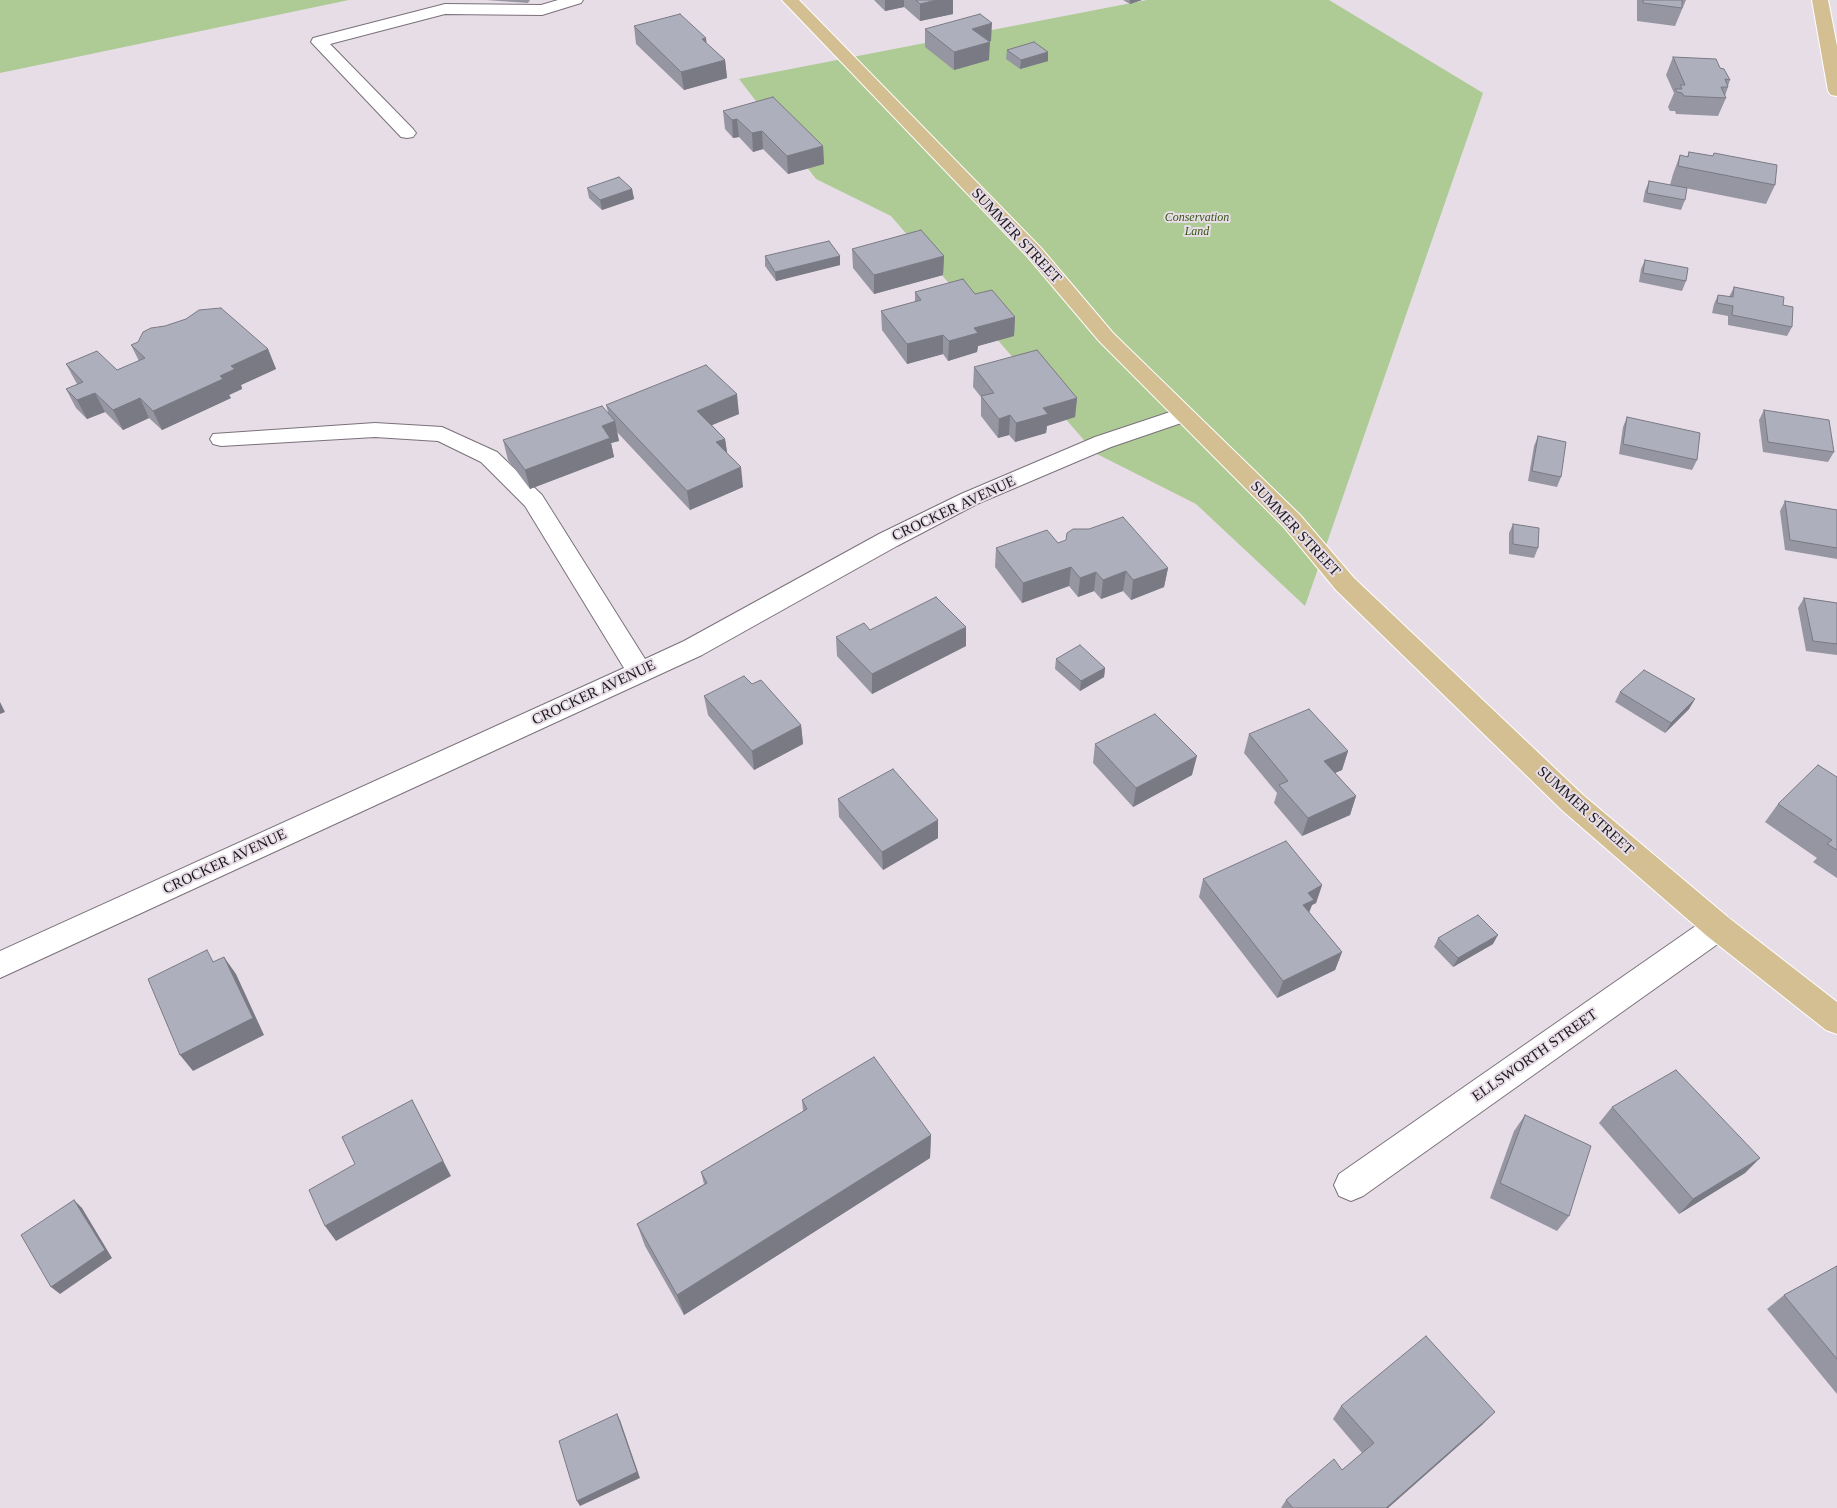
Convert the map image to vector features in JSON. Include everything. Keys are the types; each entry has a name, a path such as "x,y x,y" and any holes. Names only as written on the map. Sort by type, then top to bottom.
{"main road":[{"name":"SUMMER STREET","path":"790,0 1034,252 1106,337 1182,415 1292,521 1345,584 1573,803 1718,927 1837,1020"},
{"path":"1820,0 1837,92"}],"street":[{"path":"407,133 319,42 445,9 542,10 575,0"},
{"name":"CROCKER AVENUE","path":"0,965 693,648 888,540 969,499 1103,442 1182,415"},
{"path":"221,439 375,430 442,434 489,457 534,501 640,672"},
{"name":"ELLSWORTH STREET","path":"1351,1185 1718,927"}],"green space":[{"path":"0,0 349,0 0,73"},
{"name":"Conservation Land","path":"1147,0 1329,0 1483,93 1305,606 1196,504 1095,453 891,216 816,179 739,79"}],"building":[{"path":"916,0 937,0 920,4"},
{"path":"1643,0 1682,0 1682,8 1643,3"},
{"path":"680,14 706,38 702,39 725,60 681,72 634,26"},
{"path":"980,14 992,23 972,29 990,42 954,52 925,29"},
{"path":"1034,42 1048,52 1021,60 1007,50"},
{"path":"1673,57 1716,59 1720,68 1724,69 1730,80 1725,79 1728,87 1721,87 1726,98 1684,96 1682,93 1677,92 1675,89 1682,89 1680,85 1685,85"},
{"path":"773,97 823,146 787,156 762,131 752,133 737,119 732,120 723,111"},
{"path":"1689,152 1713,156 1714,153 1777,165 1775,185 1678,166 1680,155 1688,157"},
{"path":"619,177 632,189 600,200 587,188"},
{"path":"1649,181 1687,188 1685,200 1647,193"},
{"path":"921,230 944,256 874,275 852,249"},
{"path":"829,241 840,256 775,272 765,256"},
{"path":"1645,260 1688,268 1686,281 1643,273"},
{"path":"963,279 975,294 992,290 1015,317 974,328 978,333 949,341 943,335 907,344 881,311 921,300 915,292"},
{"path":"1734,287 1784,297 1783,305 1793,307 1792,327 1732,315 1733,306 1717,303 1718,295 1733,297"},
{"path":"221,308 268,349 231,366 235,369 220,376 223,379 153,411 140,398 113,410 95,393 77,400 66,389 83,382 66,364 97,351 117,370 145,358 131,345 138,342 143,332 151,328 165,326 186,319 199,310"},
{"path":"1037,350 1077,398 1043,408 1048,414 1016,423 1010,415 999,419 981,396 994,393 974,367"},
{"path":"706,365 737,394 697,411 725,439 716,442 741,467 687,491 606,405"},
{"path":"602,406 615,421 602,426 610,438 525,470 503,440"},
{"path":"1764,410 1829,420 1834,452 1768,442"},
{"path":"1627,417 1700,433 1697,460 1623,444"},
{"path":"1538,436 1566,442 1561,477 1532,471"},
{"path":"1785,501 1837,510 1837,548 1790,540"},
{"path":"1123,517 1168,568 1133,580 1126,571 1103,580 1096,572 1080,578 1071,567 1023,583 996,548 1047,530 1058,543 1066,540 1067,533 1073,529 1089,529"},
{"path":"1513,524 1539,528 1538,548 1513,544"},
{"path":"936,597 966,627 872,674 836,637 864,623 870,630"},
{"path":"1804,598 1837,603 1837,644 1813,641"},
{"path":"1080,645 1105,668 1081,681 1056,659"},
{"path":"1644,670 1695,699 1671,723 1620,692"},
{"path":"744,676 752,684 761,680 801,725 752,751 704,696"},
{"path":"1309,709 1348,751 1324,761 1356,796 1308,818 1279,785 1288,781 1249,734"},
{"path":"1155,714 1197,756 1136,788 1095,744"},
{"path":"1818,765 1837,777 1837,850 1827,844 1832,840 1778,804"},
{"path":"893,769 938,820 882,852 838,799"},
{"path":"1286,841 1322,885 1308,893 1314,900 1303,905 1342,952 1283,981 1203,879"},
{"path":"1478,915 1498,935 1458,958 1438,938"},
{"path":"207,950 213,962 224,957 253,1018 180,1055 148,979"},
{"path":"874,1057 931,1135 677,1295 637,1224 707,1183 701,1172 807,1109 802,1100"},
{"path":"1676,1070 1760,1158 1693,1199 1612,1107"},
{"path":"412,1100 443,1161 325,1226 309,1190 355,1164 342,1137"},
{"path":"1525,1115 1591,1146 1569,1216 1500,1183"},
{"path":"74,1200 105,1250 51,1287 21,1235"},
{"path":"1837,1266 1837,1359 1784,1295"},
{"path":"1426,1336 1495,1412 1386,1508 1293,1508 1286,1500 1334,1459 1342,1470 1374,1443 1341,1406"},
{"path":"617,1414 637,1472 577,1501 559,1441"}]}
